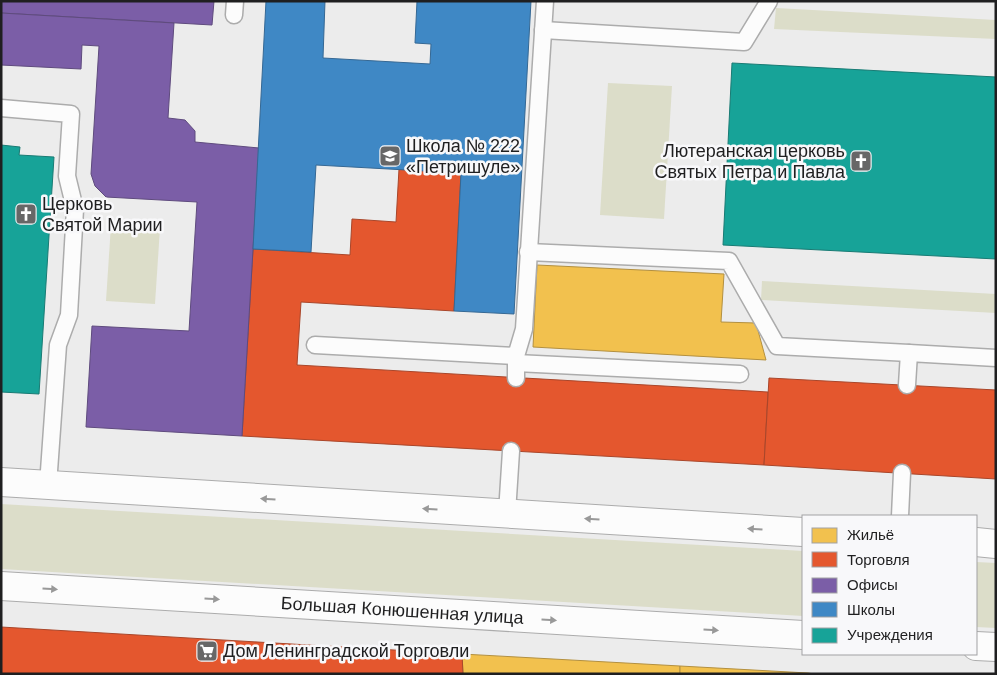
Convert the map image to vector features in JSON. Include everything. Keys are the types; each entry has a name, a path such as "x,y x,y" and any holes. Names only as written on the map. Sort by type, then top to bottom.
{"main road":[{"path":"1,482 802,532"},
{"path":"977,542 996,544"},
{"name":"Большая Конюшенная улица","path":"1,586 802,635"},
{"path":"977,646 996,647"}],"lane":[{"path":"516,366 524,329 545,1"},
{"path":"543,30 744,42 768,1"},
{"path":"1,108 71,114 66,176 75,209 69,315 58,345 48,485"},
{"path":"528,252 729,260 777,346 996,358"},
{"path":"315,345 516,366 740,374"},
{"path":"907,385 909,353"},
{"path":"507,513 511,451"},
{"path":"900,515 902,473"}],"green space":[{"path":"776,8 996,20 996,39 774,29"},
{"path":"608,83 672,86 664,219 600,215"},
{"path":"111,225 160,228 155,304 106,301"},
{"path":"762,281 996,294 996,313 761,300"},
{"path":"1,504 802,551 802,616 1,569"},
{"path":"977,562 996,563 996,628 977,627"}],"building: Жильё":[{"path":"537,265 724,274 721,322 756,323 766,360 533,347"},
{"path":"462,654 680,666 680,674 463,674"},
{"path":"680,666 808,673 814,674 680,674"}],"building: Торговля":[{"path":"399,169 461,173 454,311 301,302 297,365 768,392 764,465 242,436 253,249 350,255 352,219 396,222"},
{"path":"769,378 996,390 996,479 764,465"},
{"name":"Дом Ленинградской Торговли","path":"1,627 462,654 463,674 1,674"}],"building: Офисы":[{"path":"1,1 214,1 212,25 1,13"},
{"path":"1,13 174,23 168,118 185,120 195,131 195,142 259,148 242,436 86,427 92,326 189,331 197,202 106,197 95,186 91,174 99,46 82,45 81,69 1,65"}],"building: Школы":[{"name":"Школа № 222 «Петришуле»","path":"266,1 325,1 323,58 430,64 431,44 415,43 417,1 531,1 514,314 454,311 461,173 316,165 311,252 253,249"}],"building: Учреждения":[{"name":"Лютеранская церковь Святых Петра и Павла","path":"732,63 996,77 996,259 723,245"},
{"name":"Церковь Святой Марии","path":"1,145 20,147 19,155 54,157 39,394 1,392"}],"place":[{"name":"Школа № 222 «Петришуле»","path":"390,156"},
{"name":"Лютеранская церковь Святых Петра и Павла","path":"861,161"},
{"name":"Церковь Святой Марии","path":"26,214"},
{"name":"Дом Ленинградской Торговли","path":"207,651"}]}
